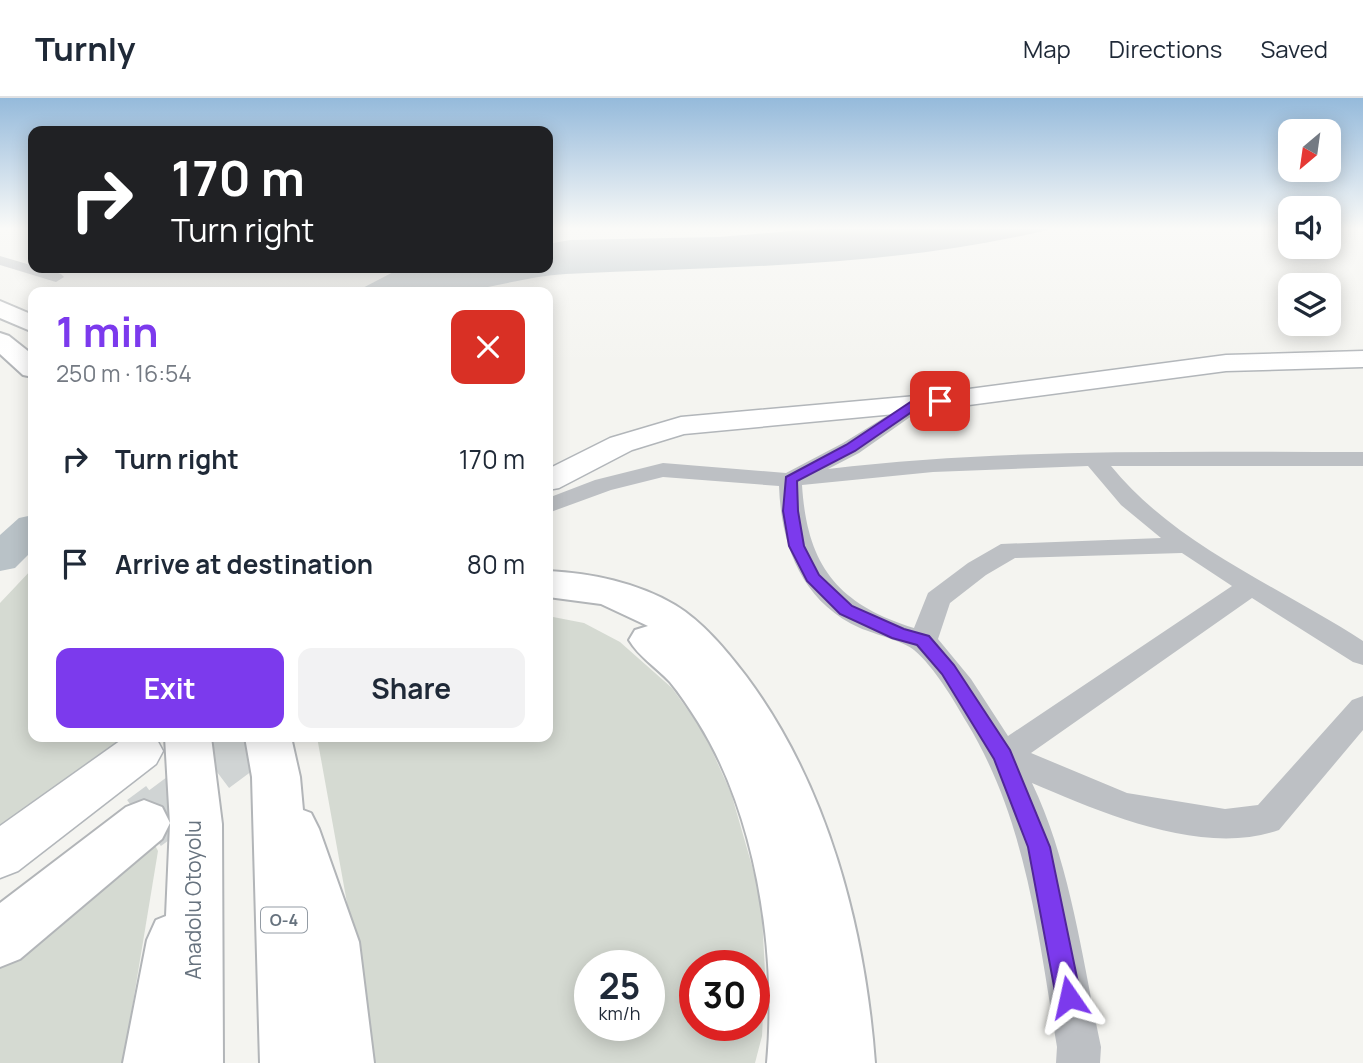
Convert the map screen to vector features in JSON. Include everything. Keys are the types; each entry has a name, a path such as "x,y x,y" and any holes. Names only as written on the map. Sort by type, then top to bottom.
{"highway":[{"path":"0,308 28,323"},
{"path":"0,341 28,365"},
{"path":"553,584 570,584 616,594 672,622 713,663 761,733 792,802 815,877 844,1016 843,1063"},
{"path":"553,606 583,609 625,623 671,654 719,715 757,791 786,886 802,1009 799,1063"},
{"name":"Anadolu Otoyolu","path":"186,742 161,816 191,1063"},
{"path":"272,757 330,942 342,1063"},
{"name":"O-4","path":"272,757 292,1063"},
{"path":"0,914 161,816"},
{"path":"0,939 161,816"},
{"path":"155,1063 161,816"}],"main road":[{"path":"553,478 621,444 681,426 916,404 1226,363 1363,359"},
{"path":"0,855 140,751"}],"street":[{"path":"49,274 56,276"},
{"path":"790,480 850,448 916,404"},
{"path":"1094,459 1127,499 1187,545 1250,586 1321,626 1363,655"},
{"path":"553,504 603,485 663,470 790,480 925,464 1094,459 1363,459"},
{"path":"790,480 791,511 797,546 813,578 846,610 898,634 923,641 948,669 1003,756 1039,847 1079,1046 1078,1063"},
{"path":"923,641 938,599 977,569 1010,550 1187,545"},
{"path":"1003,756 1250,586"},
{"path":"1003,756 1124,807 1225,824 1267,819 1363,708"}],"shaded area":[{"path":"389,274 566,274 486,287 365,287"},
{"path":"28,573 28,742 134,742 0,836 0,603"},
{"path":"553,617 584,623 620,642 672,688 703,731 731,793 761,897 764,950 679,950 679,1041 761,1041 755,1063 367,1063 351,925 318,742 553,742"},
{"path":"149,834 158,851 123,1063 0,1063 0,955"}],"waterway":[{"path":"0,558 28,532"}],"tunnel":[{"path":"160,811 252,742"},
{"path":"144,823 163,809"}],"route":[{"path":"940,401 916,404 850,448 790,480 791,511 797,546 813,578 846,610 898,634 923,641 948,669 1003,756 1039,847 1069,997"}]}
